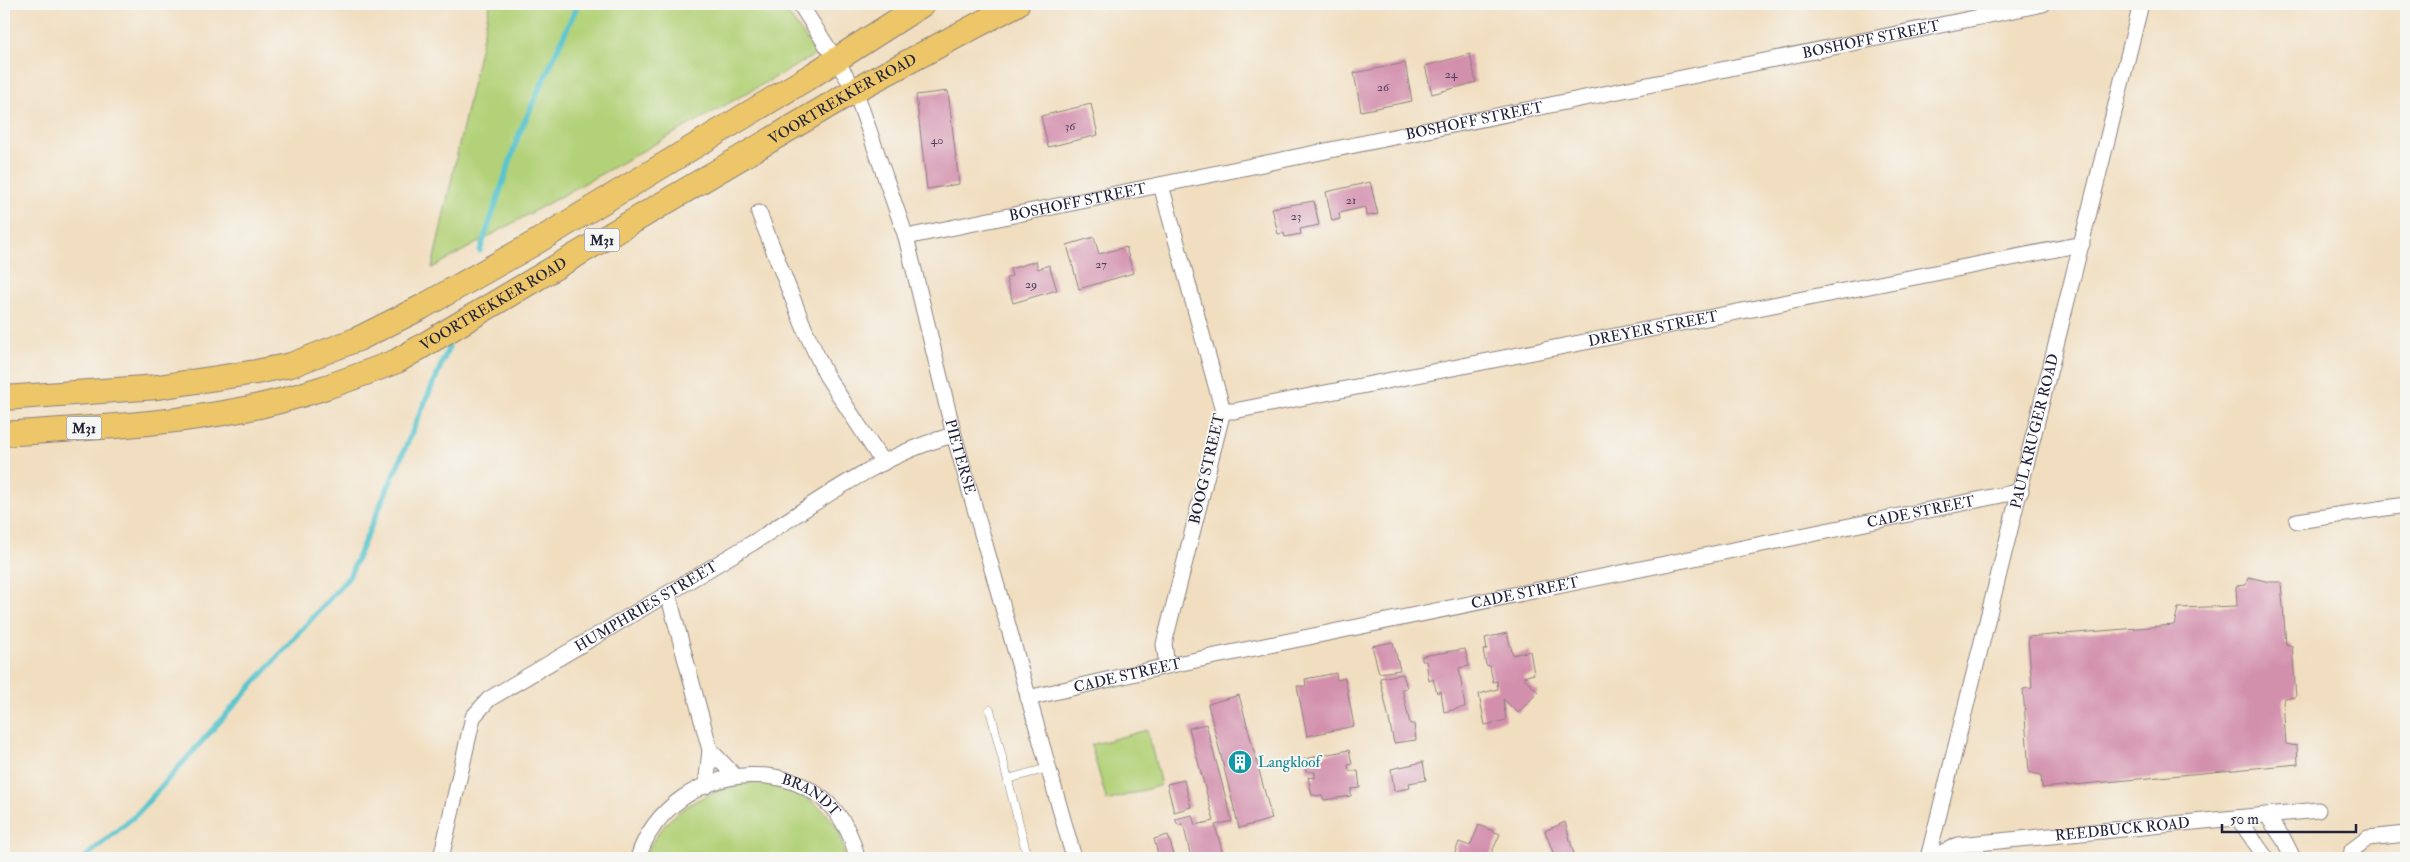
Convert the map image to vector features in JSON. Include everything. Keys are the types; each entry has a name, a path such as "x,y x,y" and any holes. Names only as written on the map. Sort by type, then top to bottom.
{"main road":[{"name":"VOORTREKKER ROAD","path":"4,398 158,387 256,372 291,365 358,339 422,307 533,244 837,59 923,4"},
{"name":"VOORTREKKER ROAD","path":"4,434 164,421 246,409 346,380 397,361 855,90 1018,4"}],"street":[{"name":"PIETERSE","path":"800,4 837,59 855,90 906,237 954,435 1074,858"},
{"name":"BOSHOFF STREET","path":"906,237 2043,4"},
{"name":"PAUL KRUGER ROAD","path":"1929,858 2141,4"},
{"name":"BOOG STREET","path":"1161,185 1223,411 1164,644 1168,666"},
{"path":"759,213 805,330 826,375 883,462"},
{"name":"DREYER STREET","path":"1223,411 1254,407 2082,244"},
{"name":"HUMPHRIES STREET","path":"441,858 473,717 477,709 488,699 668,594 883,462 926,442 954,435"},
{"name":"CADE STREET","path":"1028,698 1168,666 2021,491"},
{"path":"2298,521 2406,505"},
{"path":"668,594 710,750 706,786"},
{"path":"710,750 735,776"},
{"name":"BRANDT","path":"638,858 644,838 664,813 690,793 735,776 764,774 804,786 830,803 846,825 857,858"},
{"name":"REEDBUCK ROAD","path":"1929,858 1958,845 2318,810"},
{"path":"2267,815 2284,840 2293,858"},
{"path":"2238,818 2266,858"},
{"path":"2351,858 2352,850 2368,838 2406,834"}],"lane":[{"path":"990,710 1025,847"},
{"path":"1008,780 1048,768"}],"green space":[{"path":"490,4 781,4 817,54 432,268"},
{"path":"1147,730 1161,785 1107,801 1091,745"},
{"path":"755,782 790,791 812,802 821,809 830,817 839,831 846,858 644,858 663,827 688,805 719,791"}],"building":[{"path":"1470,54 1476,82 1432,94 1425,66"},
{"path":"1405,63 1412,101 1361,111 1354,73"},
{"path":"948,91 959,184 927,189 916,95"},
{"path":"1091,104 1098,135 1048,147 1041,116"},
{"path":"1370,182 1378,214 1366,216 1365,207 1339,213 1340,219 1332,221 1326,192"},
{"path":"1314,201 1319,225 1300,229 1301,234 1285,237 1284,233 1278,234 1272,208"},
{"path":"1094,237 1099,254 1126,247 1133,273 1079,289 1067,245"},
{"path":"1036,261 1038,269 1049,265 1057,290 1013,303 1006,278 1012,276 1010,269"},
{"path":"2248,577 2270,582 2281,582 2286,644 2292,646 2296,697 2284,698 2283,702 2286,744 2297,746 2298,764 2042,788 2041,775 2029,772 2023,689 2032,688 2028,637 2174,625 2178,608 2237,606 2236,586 2246,585"},
{"path":"1507,633 1513,655 1530,651 1534,674 1523,677 1538,692 1518,713 1503,699 1506,720 1485,725 1479,694 1498,689 1497,681 1493,682 1490,666 1486,665 1483,650 1487,649 1485,638"},
{"path":"1393,642 1400,670 1379,673 1372,646"},
{"path":"1465,649 1469,666 1459,668 1465,707 1444,712 1441,691 1437,693 1433,679 1429,681 1426,661 1422,661 1422,656"},
{"path":"1336,673 1337,680 1345,678 1354,726 1307,736 1297,686 1306,686 1305,679"},
{"path":"1403,674 1407,688 1402,689 1410,724 1414,724 1416,740 1394,743 1380,678"},
{"name":"Langkloof","path":"1239,695 1272,819 1239,828 1208,704"},
{"path":"1206,724 1232,821 1215,825 1224,858 1191,858 1184,827 1182,824 1178,825 1175,819 1192,815 1195,825 1214,821 1189,728"},
{"path":"1349,750 1352,764 1348,765 1349,771 1358,771 1360,788 1351,789 1351,796 1324,800 1322,796 1312,795 1308,777 1315,778 1315,772 1306,771 1304,759"},
{"path":"1423,762 1426,780 1409,783 1410,788 1394,791 1391,769"},
{"path":"1184,780 1191,807 1174,812 1167,784"},
{"path":"1565,822 1575,858 1555,858 1545,831"},
{"path":"1479,825 1500,834 1489,858 1453,858 1459,842 1470,846"},
{"path":"1168,835 1175,858 1159,858 1154,839"}],"waterway":[{"path":"480,251 519,134 578,4"},
{"path":"84,858 136,815 349,577 449,347"}],"place":[{"name":"Langkloof","path":"1240,762"}]}
